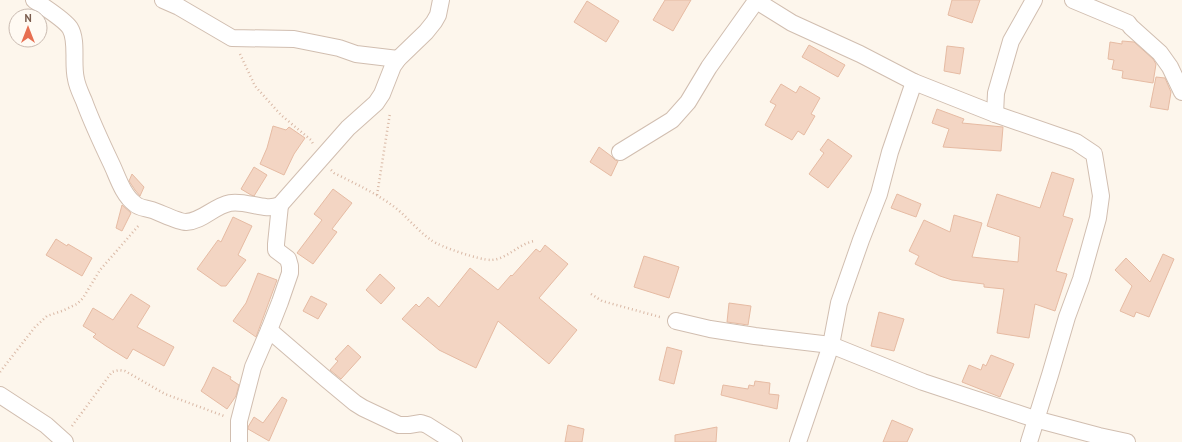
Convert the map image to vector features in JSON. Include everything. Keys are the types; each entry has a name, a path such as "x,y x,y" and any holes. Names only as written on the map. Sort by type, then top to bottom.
{"street":[{"path":"34,0 61,20 69,27 73,34 76,80 98,134 126,195 139,207 152,210 184,222 201,218 230,203 242,202 274,208 280,205 348,128 376,103 382,94 393,66 398,59 434,22 438,14 440,0"},
{"path":"163,0 179,7 232,38 294,39 339,48 356,54 398,59"},
{"path":"620,152 672,120 688,102 755,0 792,23 860,54 914,82 995,114 1076,142 1094,154 1101,196 1096,225 1081,280 1067,317 1028,442"},
{"path":"995,114 996,93 1011,41 1034,0"},
{"path":"1073,0 1128,23 1160,53 1170,68 1182,92"},
{"path":"798,442 831,345 840,303 861,240 879,194 890,152 914,82"},
{"path":"239,442 239,421 253,367 269,330 290,273 288,259 276,250 280,205"},
{"path":"676,321 710,329 755,336 831,345 923,382 1035,419 1127,442"},
{"path":"269,330 326,379 363,408 399,425 421,423 427,425 454,442"},
{"path":"0,395 46,425 64,441"}],"path":[{"path":"232,38 255,86 281,114 311,140 320,160 334,173 377,195 398,210 432,242 481,259 493,260 504,257 530,242 535,241"},
{"path":"377,195 390,112"},
{"path":"0,372 35,326 47,316 77,304 83,298 100,270 152,210"},
{"path":"591,294 602,301 676,321"},
{"path":"64,441 112,372 119,370 125,371 165,394 239,421"}],"building":[{"path":"665,0 691,0 673,31 653,20"},
{"path":"952,0 980,0 972,23 948,15"},
{"path":"587,1 619,21 606,42 574,22"},
{"path":"1122,41 1134,42 1153,59 1156,64 1153,83 1122,78 1123,71 1112,69 1114,60 1108,59 1110,42 1122,44"},
{"path":"809,45 845,65 838,77 802,57"},
{"path":"947,46 964,48 960,74 944,71"},
{"path":"1156,77 1165,78 1171,92 1168,110 1150,107"},
{"path":"781,84 796,93 800,86 820,98 811,114 815,116 804,135 798,131 792,140 765,125 776,105 770,102"},
{"path":"937,109 964,119 962,123 1003,127 1001,151 943,147 949,129 932,123"},
{"path":"273,126 286,130 289,127 305,138 294,154 284,175 260,164 267,148"},
{"path":"828,139 852,156 828,188 809,174 824,153 820,150"},
{"path":"599,147 618,161 611,176 590,162"},
{"path":"254,167 267,175 254,196 241,189"},
{"path":"1052,172 1074,179 1063,216 1073,219 1056,271 1067,274 1055,311 1035,304 1029,338 997,333 1004,289 984,287 984,284 952,280 940,276 915,264 919,256 909,251 924,220 950,232 954,215 982,223 972,257 1018,262 1020,237 987,226 997,194 1040,208"},
{"path":"132,174 144,187 140,196 129,181"},
{"path":"333,189 352,203 332,229 337,232 313,264 297,253 322,220 314,214"},
{"path":"897,194 921,204 916,217 891,208"},
{"path":"122,205 131,213 122,231 116,228"},
{"path":"233,217 252,226 238,255 246,260 226,286 221,286 197,269 218,240 221,242"},
{"path":"56,239 92,258 82,276 46,255"},
{"path":"545,245 568,264 539,298 577,330 549,364 498,321 476,368 439,350 402,319 416,304 419,307 428,297 439,307 470,268 498,290 536,249 540,252"},
{"path":"1163,254 1174,259 1149,317 1136,312 1134,317 1120,311 1132,286 1115,270 1126,258 1150,282"},
{"path":"644,256 679,267 669,298 634,287"},
{"path":"258,273 277,280 256,337 233,321 246,303"},
{"path":"380,274 395,288 381,304 366,290"},
{"path":"131,294 150,306 137,327 174,347 164,366 133,349 127,359 93,337 96,334 83,326 93,308 113,320"},
{"path":"311,296 327,304 318,319 303,311"},
{"path":"729,303 751,306 748,325 727,322"},
{"path":"879,312 904,319 894,351 871,346"},
{"path":"348,345 361,357 341,379 330,370 338,361 335,359"},
{"path":"667,347 682,351 674,384 659,380"},
{"path":"991,355 1014,364 1000,397 962,382 969,365 981,370 983,364 986,366"},
{"path":"213,367 231,377 230,379 239,385 236,396 227,409 201,391"},
{"path":"755,381 770,383 769,394 779,395 777,409 721,395 723,385 748,389 749,385 754,386"},
{"path":"282,397 287,400 269,441 248,429 254,417 263,423"},
{"path":"892,420 913,429 907,442 883,442"},
{"path":"568,425 584,429 582,442 565,442"},
{"path":"717,427 716,442 675,442 675,435"}]}
